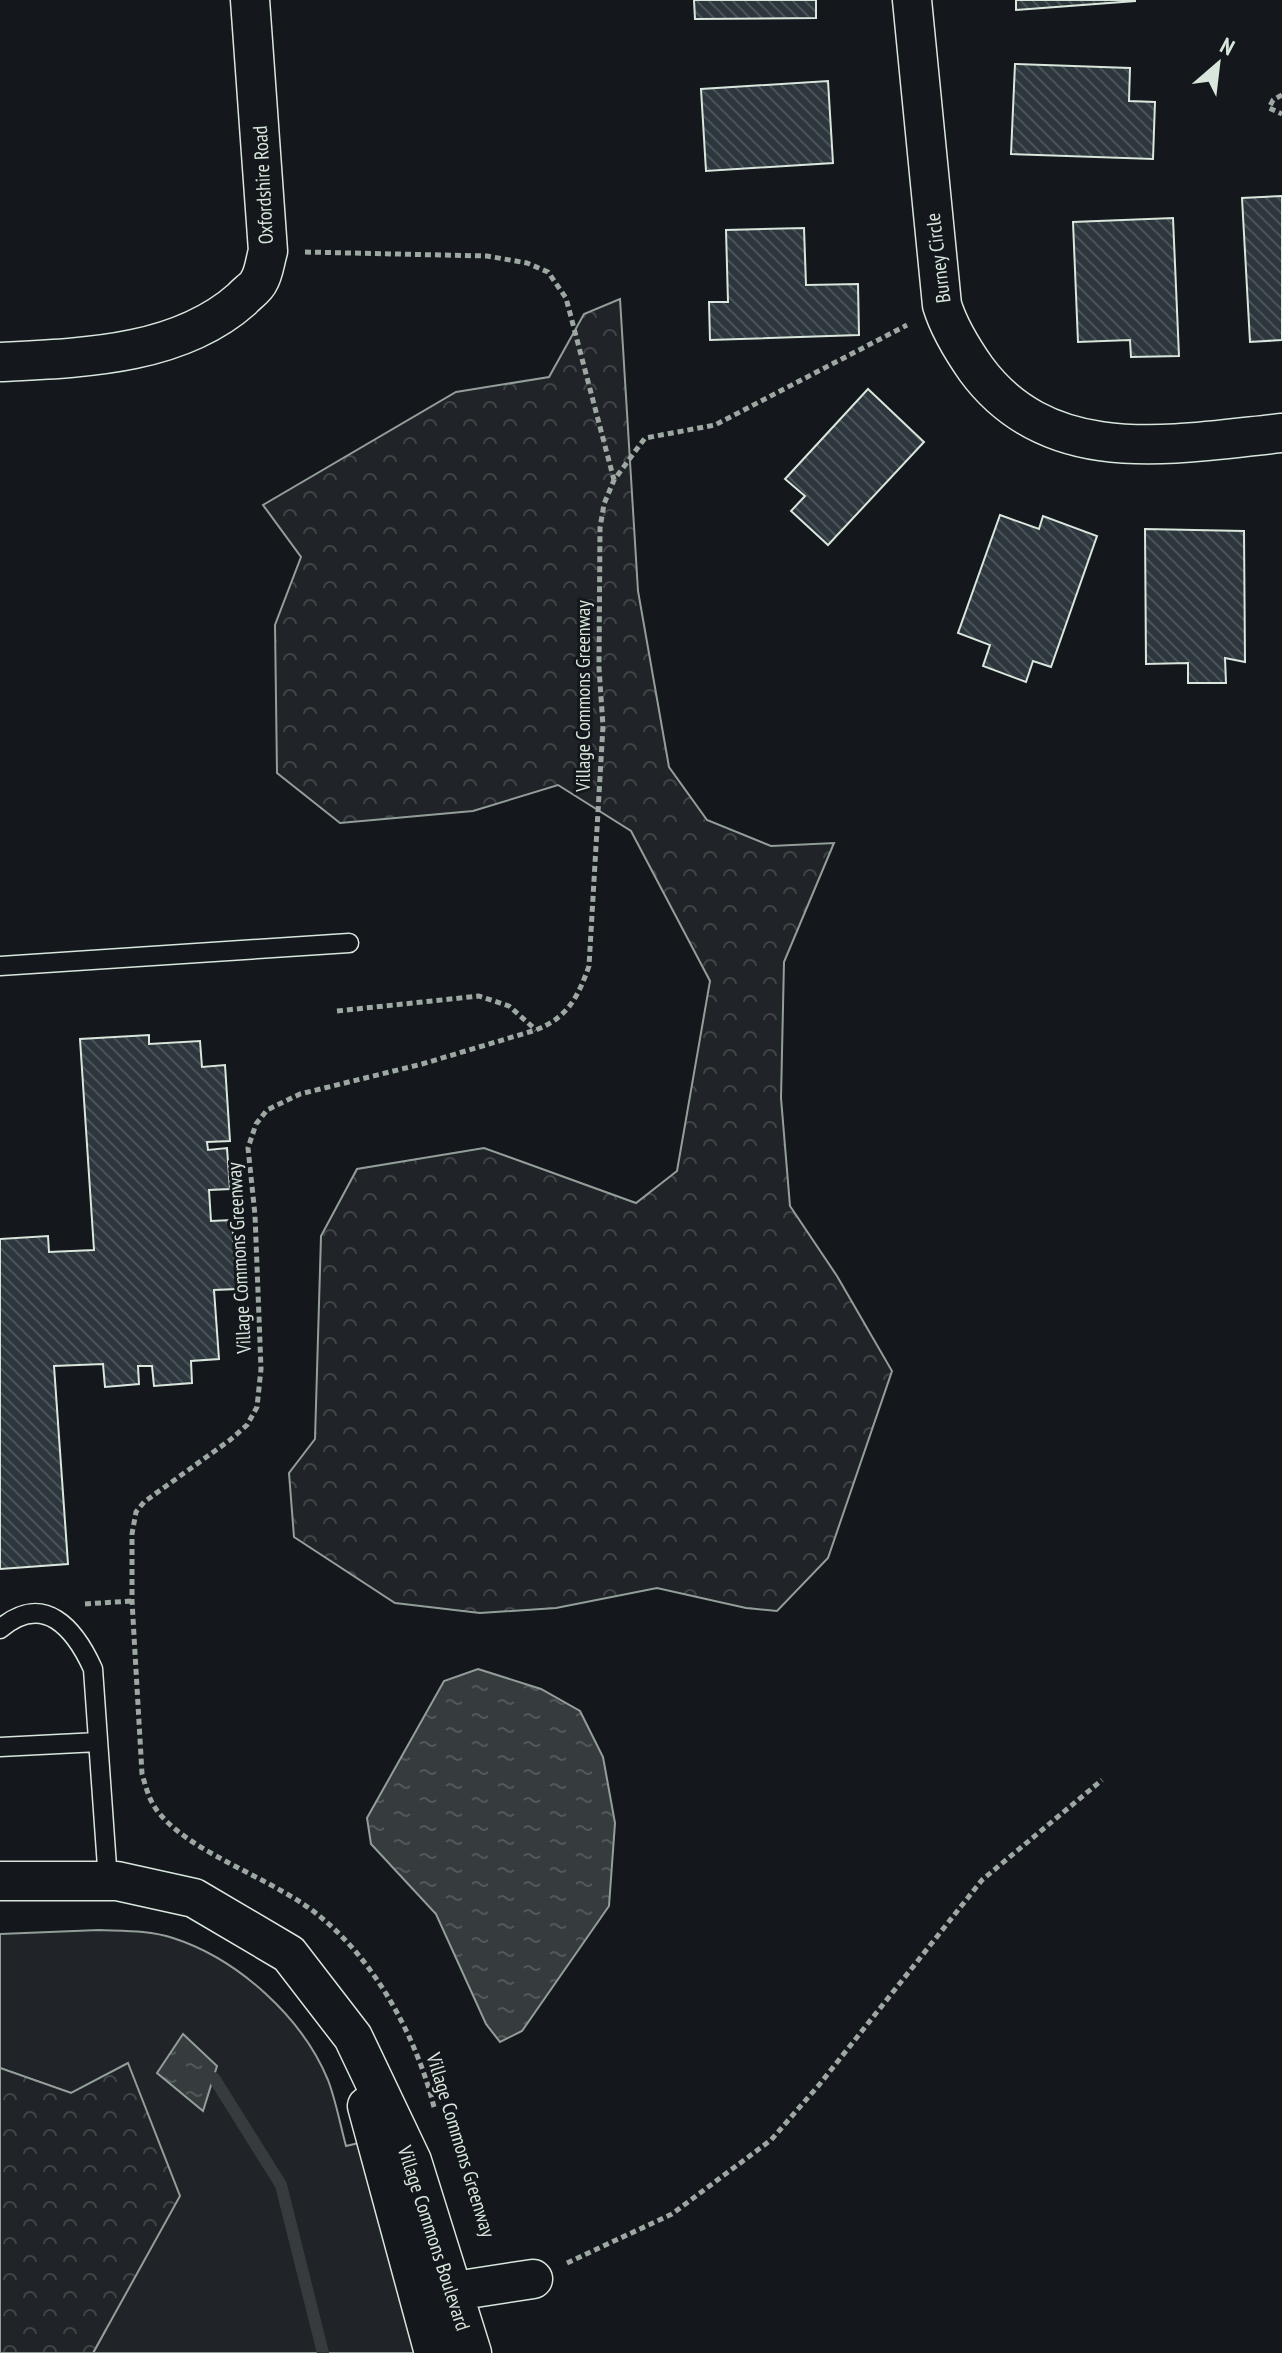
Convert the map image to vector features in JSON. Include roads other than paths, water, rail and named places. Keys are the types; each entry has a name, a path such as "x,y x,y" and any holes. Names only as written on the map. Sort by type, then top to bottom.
{"street":[{"name":"Oxfordshire Road","path":"0,362 71,358 129,350 189,333 228,311 259,283 268,251 250,0"},
{"name":"Burney Circle","path":"912,0 942,305 967,356 995,392 1021,413 1051,429 1113,443 1161,446 1282,433"},
{"name":"Village Commons Boulevard","path":"0,1881 108,1881 194,1898 289,1954 353,2037 365,2100 436,2294 472,2353"},
{"path":"436,2294 533,2279"},
{"name":"Village Commons Boulevard","path":"434,2353 436,2294"}],"lane":[{"path":"0,966 349,943"},
{"path":"0,1629 11,1620 29,1614 47,1615 65,1624 81,1642 93,1669 108,1881"},
{"path":"0,1747 98,1742"}],"water":[{"path":"478,1669 541,1689 580,1711 603,1757 615,1823 609,1906 522,2031 500,2042 486,2024 436,1914 371,1844 367,1818 444,1681"},
{"path":"183,2034 217,2066 203,2111 157,2073"}],"waterway":[{"path":"214,2078 281,2185 323,2353"}]}
